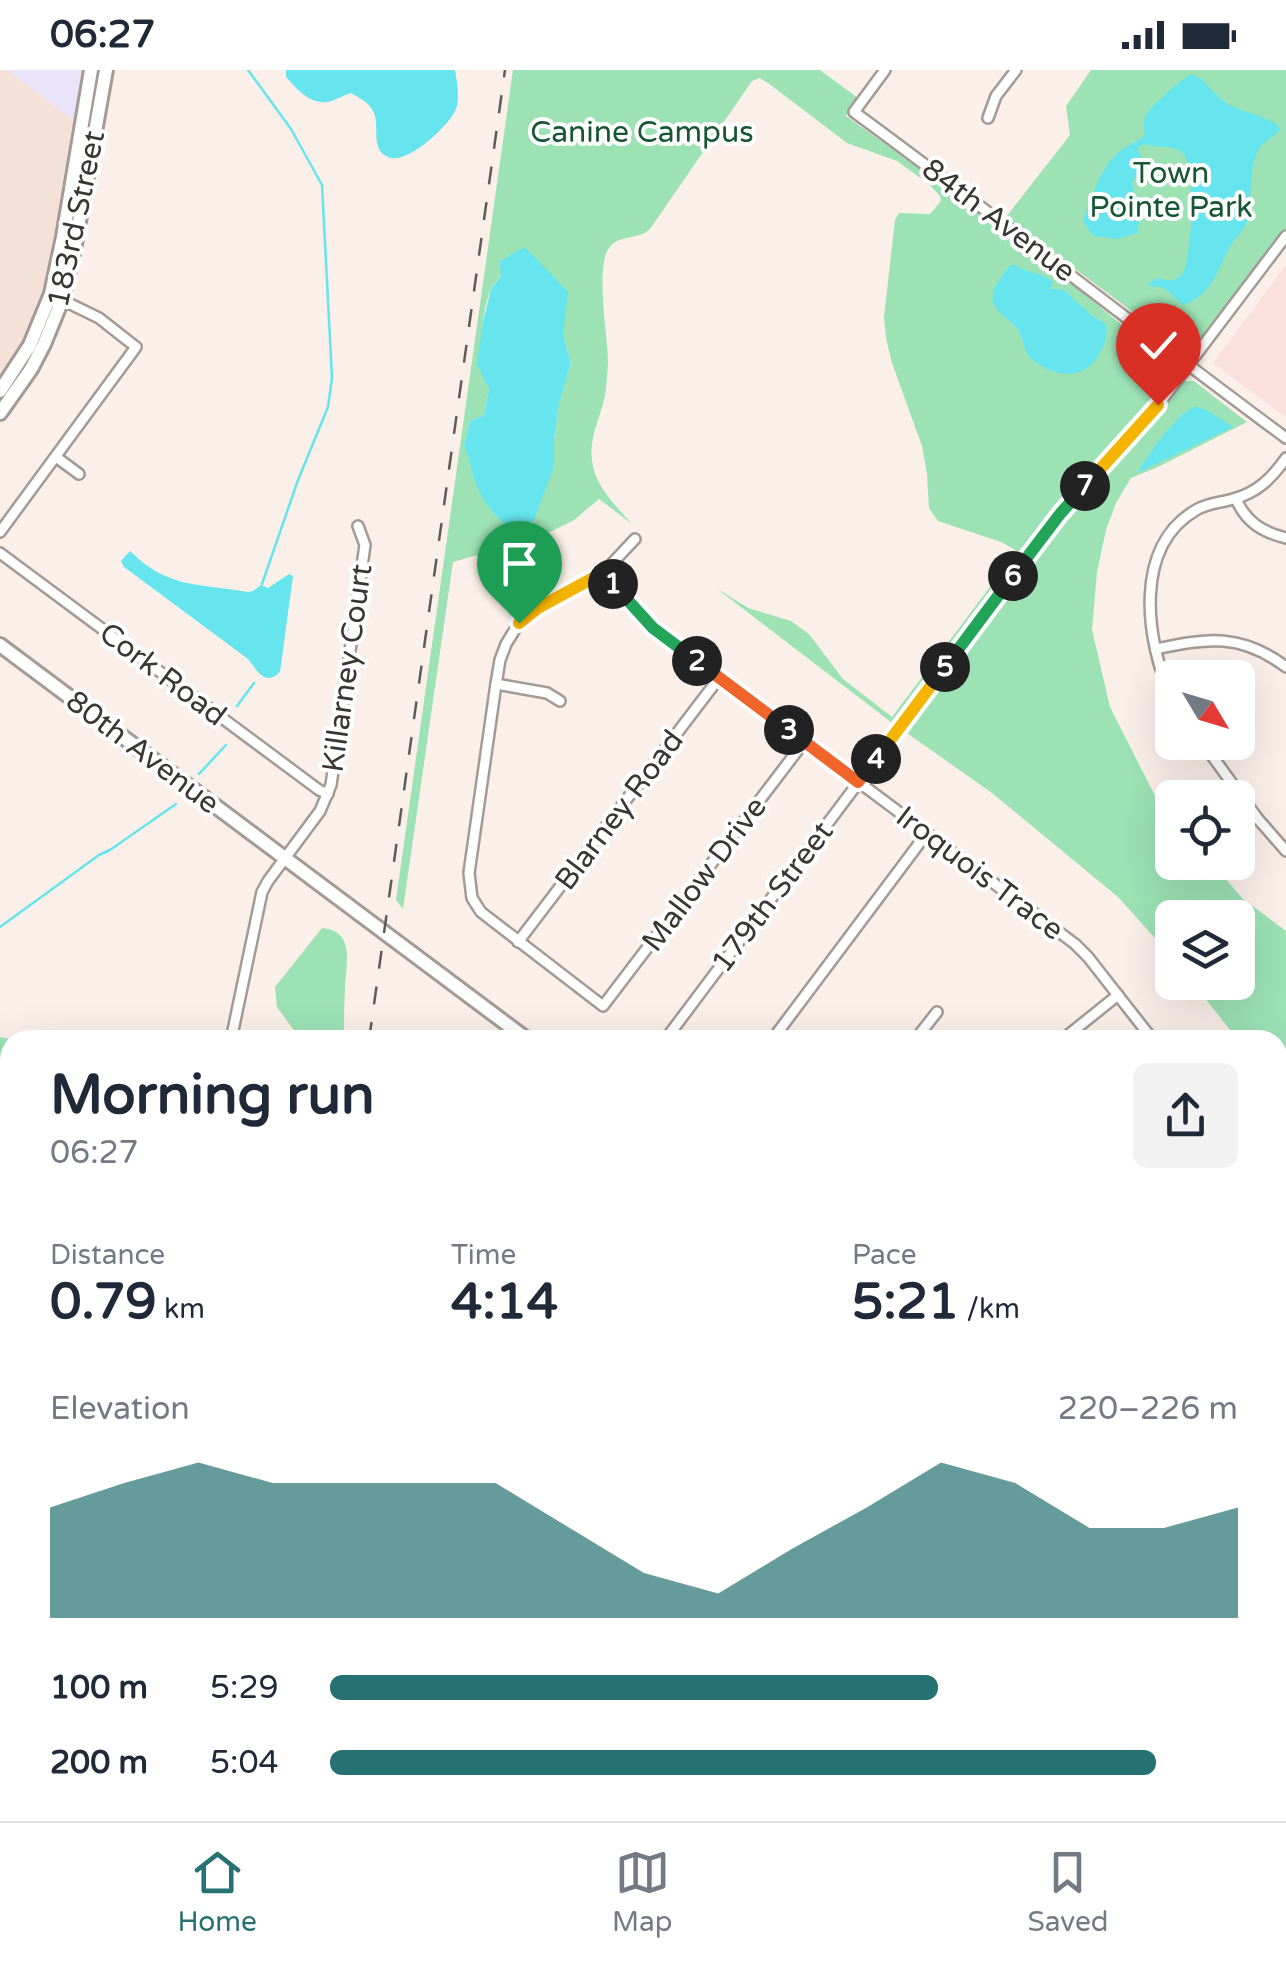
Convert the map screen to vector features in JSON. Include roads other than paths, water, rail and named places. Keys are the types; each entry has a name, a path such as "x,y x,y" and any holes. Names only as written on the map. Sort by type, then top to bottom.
{"street":[{"name":"183rd Street","path":"0,391 56,297 91,70"},
{"name":"183rd Street","path":"0,413 44,344 78,230 106,70"},
{"name":"84th Avenue","path":"885,70 854,112 1286,438"},
{"path":"988,118 996,96 1016,70"},
{"name":"179th Street","path":"672,1030 1060,514 1158,405 1286,236"},
{"path":"0,532 136,347 99,318 56,297"},
{"path":"56,457 79,474"},
{"path":"1159,660 1151,623 1151,591 1154,567 1164,540 1200,507 1256,490 1286,458"},
{"path":"1236,499 1246,517 1265,533 1286,538"},
{"name":"Killarney Court","path":"232,1030 262,892 320,812 328,794 366,545 358,526"},
{"path":"518,942 478,909 469,882 503,652 519,623 538,608 604,572 635,539"},
{"name":"Cork Road","path":"0,553 328,794"},
{"name":"Iroquois Trace","path":"604,572 653,628 1075,944 1145,1030"},
{"path":"508,613 519,623"},
{"path":"1156,649 1206,640 1228,641 1260,650 1286,667"},
{"name":"80th Avenue","path":"0,646 515,1030"},
{"name":"Blarney Road","path":"518,942 719,678"},
{"path":"496,684 547,693 560,701"},
{"name":"Mallow Drive","path":"518,942 603,1006 804,742"},
{"path":"1215,760 1286,851"},
{"path":"779,1030 926,832"},
{"path":"1074,1030 1118,995"},
{"path":"923,1030 937,1012"}],"water":[{"path":"286,70 455,70 457,105 445,125 426,143 405,156 388,157 379,149 376,119 367,104 351,93 327,102 314,100 294,86 286,77"},
{"path":"1191,74 1229,104 1281,128 1255,157 1245,226 1208,287 1184,305 1166,290 1148,284 1157,278 1180,277 1188,255 1191,195 1183,153 1169,147 1139,146 1143,163 1132,183 1139,215 1137,233 1117,239 1093,236 1084,217 1106,166 1145,135 1148,112"},
{"path":"525,247 568,292 563,335 571,363 559,404 554,466 534,520 516,532 496,516 481,495 464,446 470,421 484,415 489,389 477,364 491,289 501,276 500,261"},
{"path":"1011,265 1049,279 1053,282 1050,289 1064,290 1106,324 1102,349 1087,368 1061,373 1030,357 1016,327 994,303 994,292"},
{"path":"1196,406 1233,427 1137,473 1171,426"},
{"path":"130,551 157,572 199,585 248,592 261,585 268,588 289,574 293,576 280,672 270,678 262,675 248,659 124,567 121,561"}],"waterway":[{"path":"248,70 291,129 322,185 332,378 328,407 262,584"},
{"path":"237,706 254,683"},
{"path":"199,774 226,745"},
{"path":"0,927 176,804"}],"railway":[{"path":"370,1030 505,70"}],"park label":[{"name":"Canine Campus","path":"642,132"},
{"name":"Town Pointe Park","path":"1171,190"}]}
